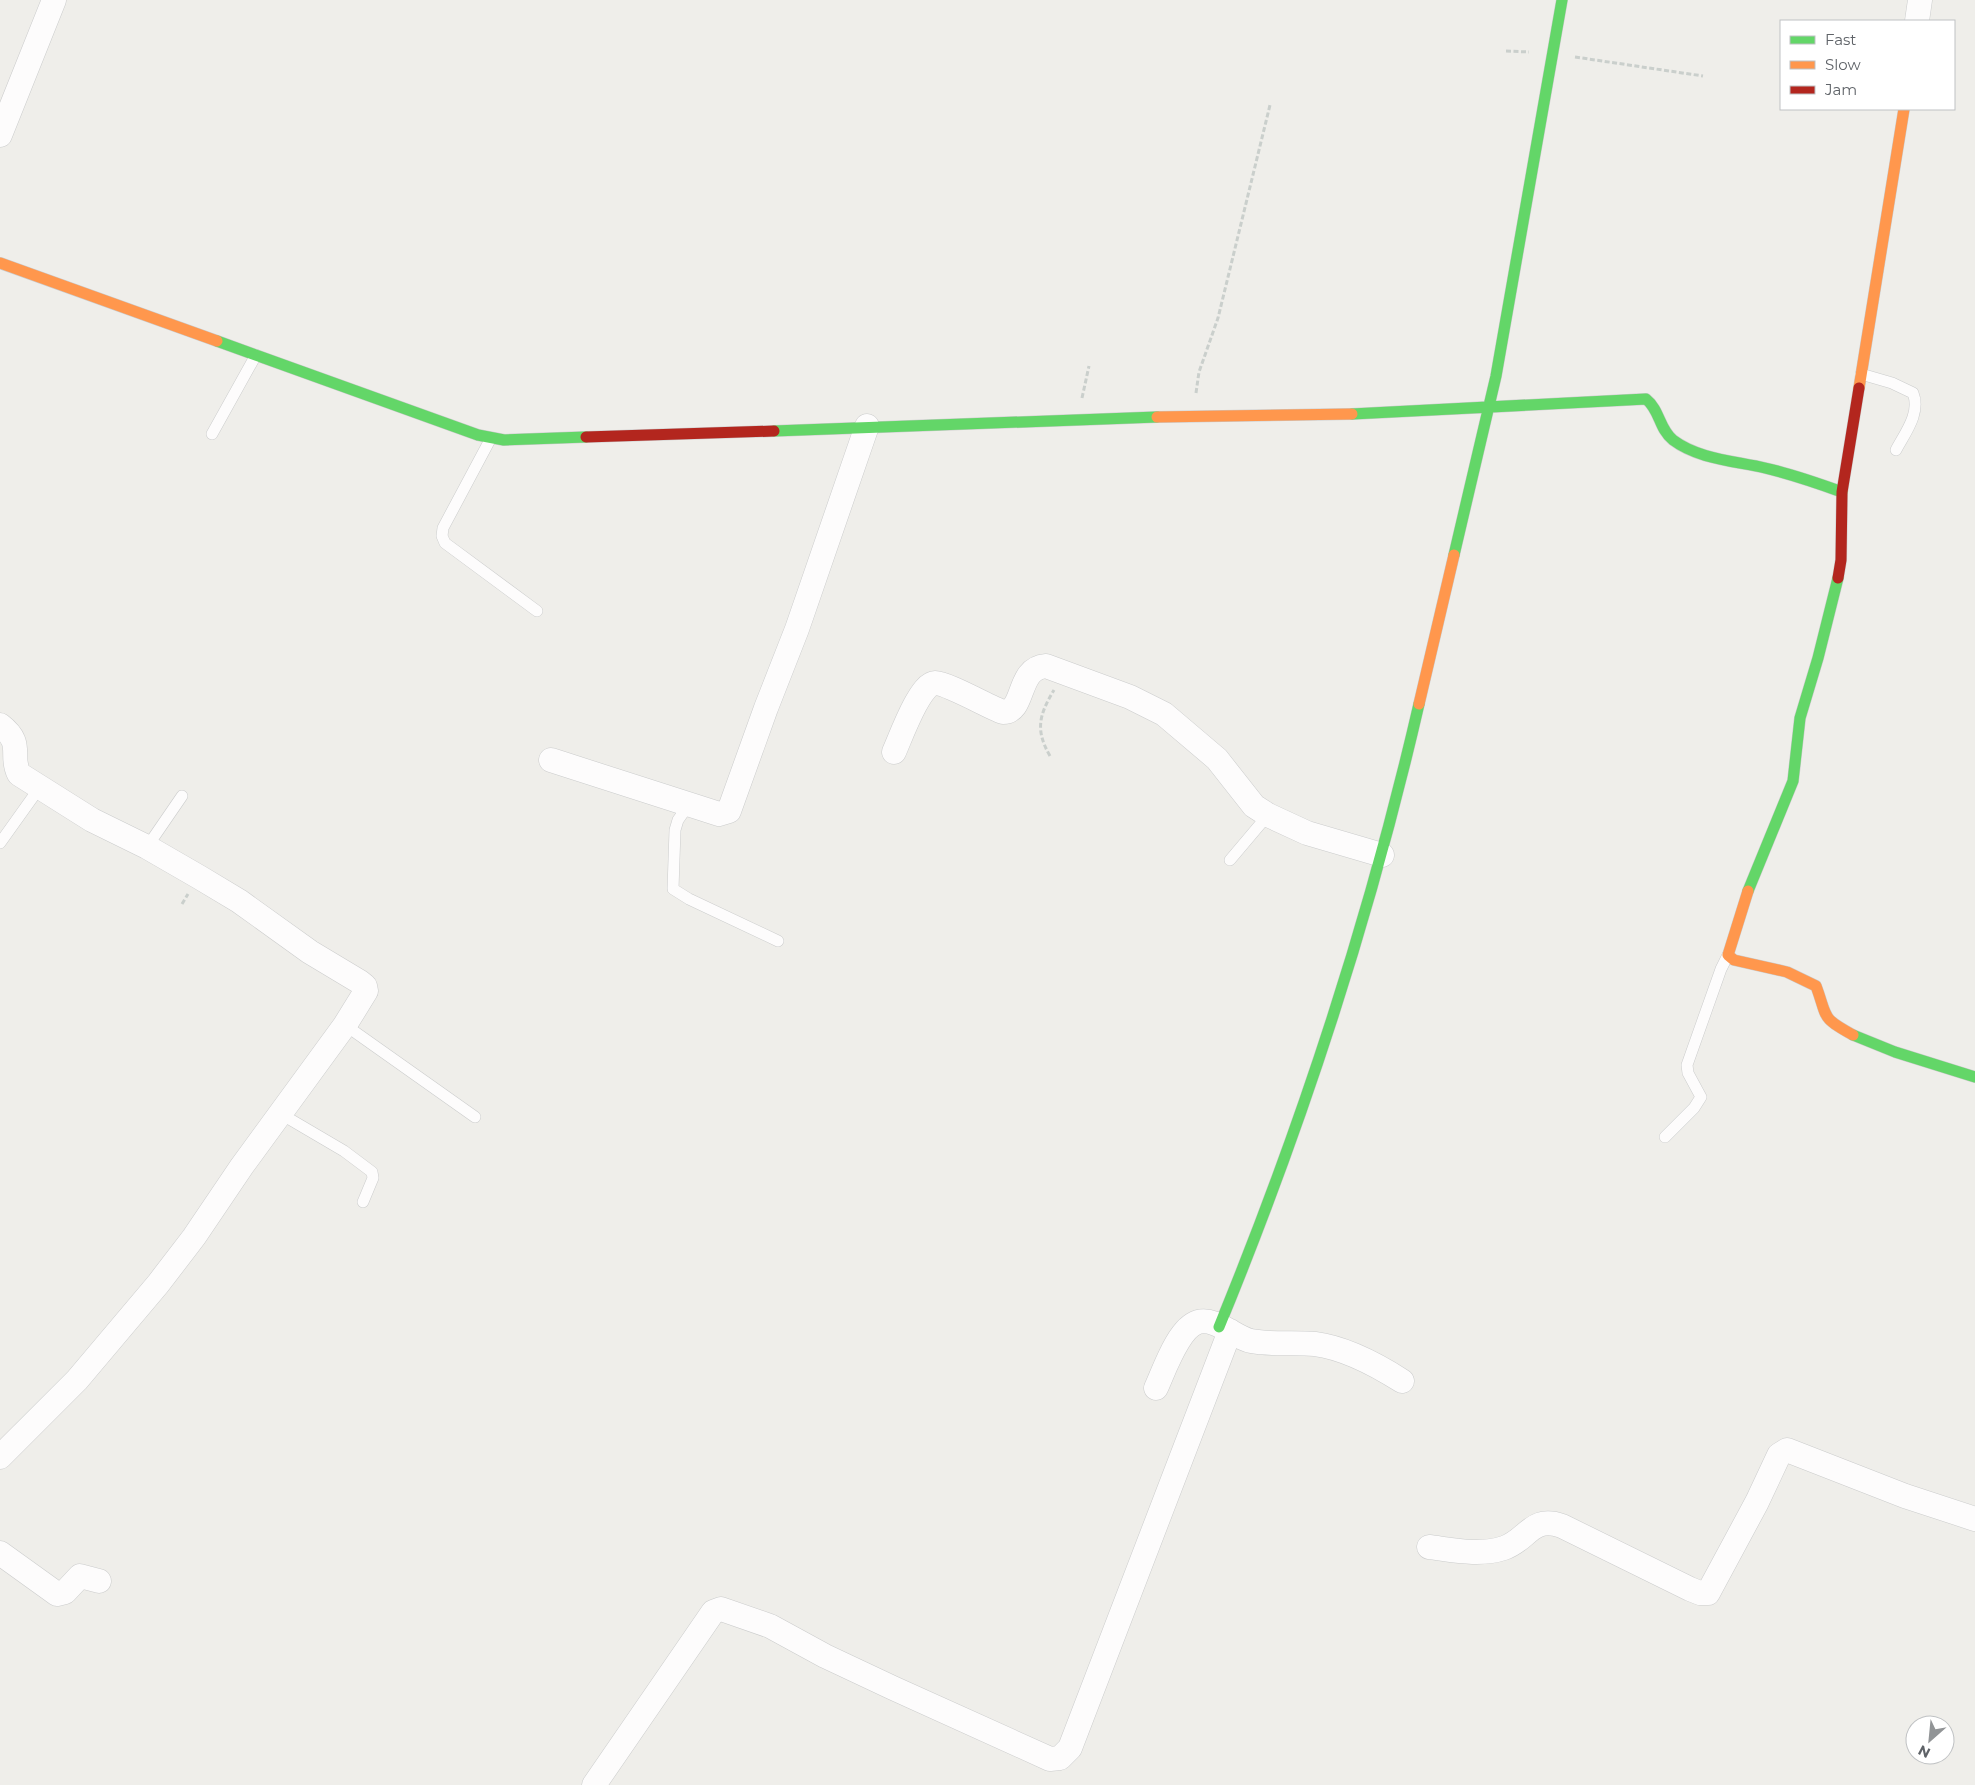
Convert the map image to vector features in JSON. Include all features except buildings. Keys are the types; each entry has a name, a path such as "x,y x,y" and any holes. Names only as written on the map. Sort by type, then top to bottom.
{"street":[{"path":"0,135 54,0"},
{"path":"594,1785 713,1612 721,1609 770,1626 825,1656 1050,1759 1060,1758 1070,1748 1224,1329 1346,979 1382,855 1432,658 1496,376 1562,0"},
{"path":"1917,20 1920,0"},
{"path":"1904,110 1842,492 1840,560 1818,658 1800,718 1793,781 1750,886 1728,955 1734,960 1790,973 1807,980 1816,986 1824,1015 1836,1026 1848,1033 1975,1077"},
{"path":"0,264 491,438 618,437 867,426 1200,416 1315,416 1490,402 1646,398 1654,403 1666,434 1688,448 1711,456 1805,478 1842,492"},
{"path":"551,760 690,803 719,814 725,814 733,806 867,426"},
{"path":"894,752 919,698 925,688 931,684 942,686 1003,712 1008,712 1014,708 1028,675 1033,669 1046,666 1130,697 1164,714 1217,760 1254,806 1268,815 1307,833 1382,855"},
{"path":"0,1457 76,1380 158,1284 194,1237 344,1025 362,999 365,986 310,952 239,901 147,847 92,820 19,774 9,735"},
{"path":"1156,1388 1176,1344 1188,1329 1198,1322 1208,1322 1248,1340 1316,1344 1337,1349 1379,1367 1402,1382"},
{"path":"1429,1547 1487,1552 1505,1548 1532,1528 1550,1522 1562,1526 1690,1589 1700,1593 1708,1593 1757,1502 1779,1455 1784,1450 1905,1496 1975,1519"},
{"path":"0,1553 57,1594 65,1592 80,1576 99,1581"}],"lane":[{"path":"212,434 256,355"},
{"path":"1861,374 1892,383 1913,393 1916,401 1911,424 1896,450"},
{"path":"491,438 443,528 442,536 445,543 537,611"},
{"path":"0,844 40,787"},
{"path":"147,847 182,796"},
{"path":"690,803 678,820 674,830 673,889 689,899 778,941"},
{"path":"1230,860 1268,815"},
{"path":"1665,1137 1694,1108 1701,1096 1688,1073 1687,1065 1721,969 1728,955"},
{"path":"344,1025 475,1117"},
{"path":"281,1114 344,1151 372,1172 373,1178 363,1202"}],"path":[{"path":"1553,53 1703,76"},
{"path":"1196,393 1198,372 1218,318 1270,105"},
{"path":"1080,421 1082,394 1089,366"},
{"path":"1050,756 1039,733 1040,722 1049,698 1067,674"}],"traffic: fast":[{"path":"1454,555 1496,376 1562,0"},
{"path":"217,341 478,435 504,440 586,437"},
{"path":"1352,414 1646,399 1654,408 1668,436 1683,446 1705,455 1775,470 1842,492"},
{"path":"774,431 1157,417"},
{"path":"1748,891 1793,781 1800,718 1818,658 1838,578"},
{"path":"1219,1327 1278,1174 1332,1020 1379,863 1419,704"},
{"path":"1853,1035 1895,1052 1975,1077"}],"traffic: slow":[{"path":"1859,388 1904,110"},
{"path":"0,263 217,341"},
{"path":"1157,417 1352,414"},
{"path":"1419,704 1454,555"},
{"path":"1748,891 1728,955 1734,960 1787,972 1816,986 1824,1011 1830,1020 1853,1035"}],"traffic: jam":[{"path":"1838,578 1841,560 1842,492 1859,388"},
{"path":"586,437 774,431"}]}
